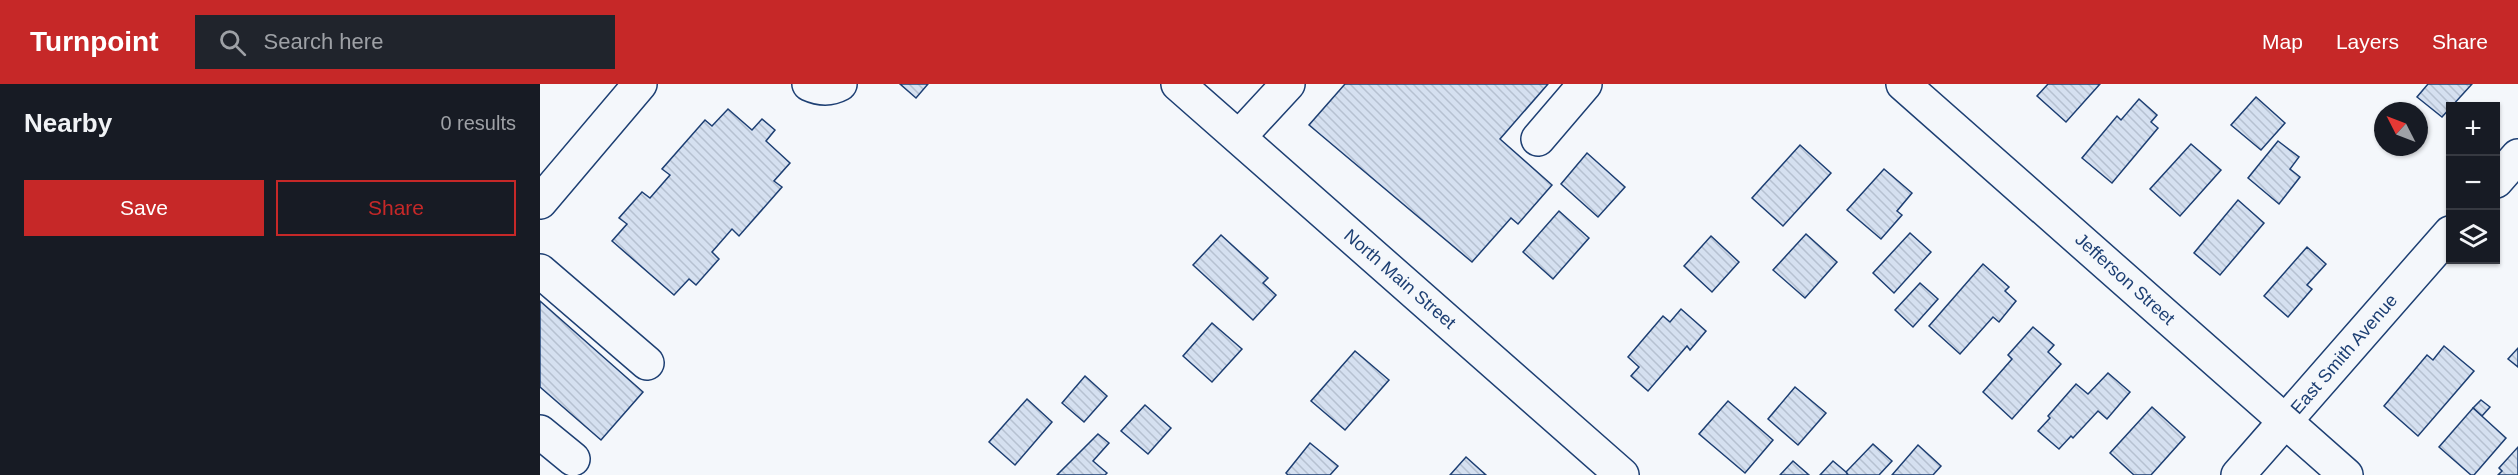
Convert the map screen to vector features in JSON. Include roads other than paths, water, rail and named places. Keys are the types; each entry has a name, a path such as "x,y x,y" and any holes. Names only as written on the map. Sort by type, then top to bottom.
{"street":[{"path":"540,202 640,84"},
{"path":"810,84 819,89 840,84"},
{"name":"North Main Street","path":"1178,84 1622,475"},
{"path":"1239,137 1288,84"},
{"path":"1539,139 1585,84"},
{"name":"Jefferson Street","path":"1903,84 2346,475"},
{"path":"2500,176 2518,156"},
{"name":"East Smith Avenue","path":"2238,475 2446,239"},
{"path":"540,271 647,363"},
{"path":"540,432 573,459"}]}
